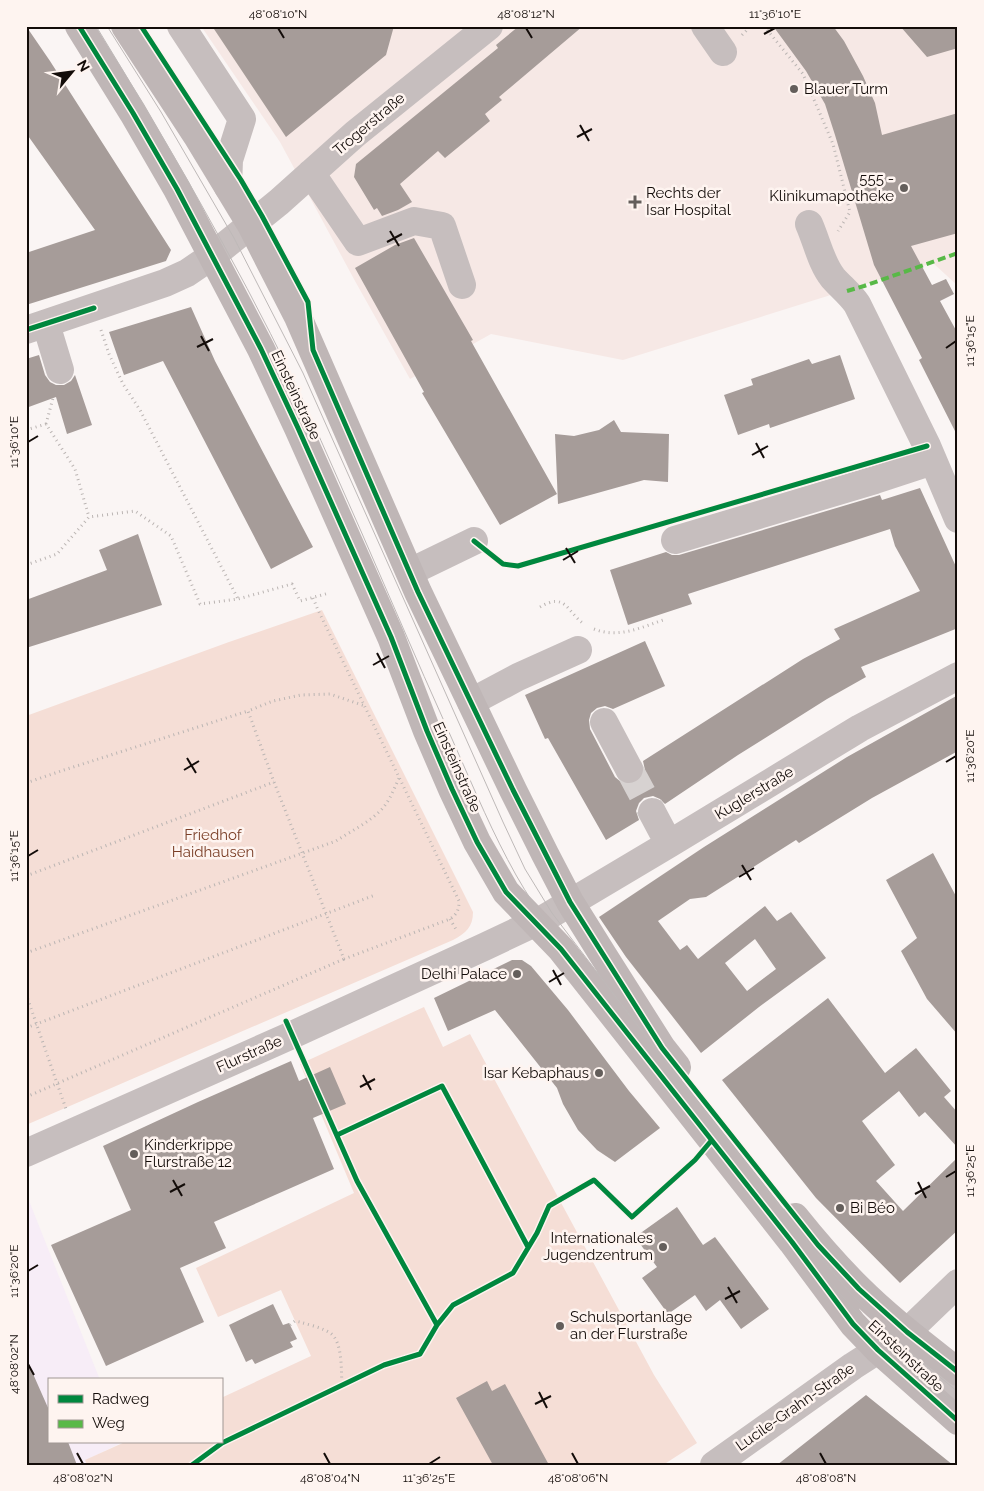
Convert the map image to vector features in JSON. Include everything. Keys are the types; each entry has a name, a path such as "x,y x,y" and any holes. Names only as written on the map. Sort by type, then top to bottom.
{"main road":[{"name":"Einsteinstraße","path":"79,26 133,113 188,210 261,349 391,637 427,731 477,842 506,892 553,912 824,1252 859,1289 907,1332 955,1389"},
{"name":"Einsteinstraße","path":"125,26 197,136 306,320 410,572 513,790 553,912 561,949 792,1242 854,1324 878,1350 958,1421"}],"street":[{"path":"181,26 242,119 229,160 228,187"},
{"name":"Trogerstraße","path":"36,327 165,284 187,274 251,225 354,134 489,26"},
{"path":"705,26 723,52"},
{"path":"312,173 358,242 414,221 442,226 462,285"},
{"path":"809,224 821,256 833,277 857,304 943,465 958,519"},
{"path":"36,327 60,370"},
{"path":"674,540 875,480 943,465"},
{"path":"410,572 474,541"},
{"path":"471,702 518,677 585,635"},
{"name":"Kuglerstraße","path":"553,912 860,728 958,676"},
{"path":"604,722 629,770"},
{"path":"652,812 669,844"},
{"name":"Flurstraße","path":"26,1153 292,1035 553,912"},
{"path":"907,1332 958,1283"},
{"path":"878,1350 955,1389"},
{"name":"Lucile-Grahn-Straße","path":"714,1465 878,1350"}],"path":[{"path":"764,26 803,74 833,144 850,212 821,256"},
{"path":"833,144 838,143"},
{"path":"109,354 123,384 140,410 238,599"},
{"path":"52,398 46,424 75,469 90,517"},
{"path":"26,430 46,424"},
{"path":"26,565 57,554 90,517 135,511 171,536 200,604 238,599 292,584 300,601 329,593"},
{"path":"26,1097 344,960 456,915 459,901 313,598"},
{"path":"540,606 556,600 563,603 582,623 585,635 600,632 616,634 666,619"},
{"path":"26,783 248,711 273,701 301,695 330,694 365,706"},
{"path":"248,711 344,960"},
{"path":"26,953 302,854 336,840 362,825 382,809 393,793 399,778"},
{"path":"26,876 274,782"},
{"path":"26,1028 375,895"},
{"path":"26,994 74,1132"},
{"path":"290,1325 295,1321 316,1327 331,1333 337,1340 342,1386"}],"shaded area":[{"name":"Rechts der Isar Hospital","path":"201,26 958,26 958,286 933,263 623,360 491,334 410,379 280,142"},
{"path":"26,1193 99,1378 48,1378 48,1444 119,1444 86,1460 87,1465 26,1465"}],"green space":[{"name":"Friedhof Haidhausen","path":"322,610 473,912 470,926 462,935 453,940 26,1125 26,716"},
{"path":"424,1007 443,1047 470,1034 654,1375 697,1443 663,1465 87,1465 85,1460 121,1444 222,1444 222,1398 311,1356 281,1290 218,1317 196,1268 354,1193 300,1064"}],"building":[{"path":"26,26 171,250 166,261 26,305 26,253 95,230 26,133"},
{"path":"212,26 394,26 386,55 286,137"},
{"path":"519,26 583,26 499,97 502,100 485,114 490,121 445,158 438,151 400,184 412,202 382,216 377,208 374,210 354,177 356,164 498,48 496,45"},
{"path":"773,26 833,26 844,41 863,76 875,103 882,135 958,113 958,233 911,246 932,285 946,279 954,294 940,301 958,334 958,437 919,360 922,358 874,265 825,104 806,71"},
{"path":"900,26 958,26 958,48 927,57"},
{"path":"414,238 473,340 471,341 557,494 500,525 422,393 424,392 355,268 395,245"},
{"path":"191,307 215,361 313,547 271,569 163,361 124,375 109,332"},
{"path":"39,355 45,375 50,382 56,385 64,385 71,381 75,375 92,425 67,434 56,397 26,408 26,359"},
{"path":"840,355 855,399 770,428 769,424 738,435 724,395 753,385 751,379 809,359 812,364"},
{"path":"614,420 621,432 669,434 668,482 644,480 558,504 555,434 574,436 599,430"},
{"path":"920,488 958,571 958,628 861,667 866,677 827,699 738,755 665,804 653,796 644,798 639,803 636,811 639,820 606,840 548,738 545,739 525,695 645,641 665,686 613,709 605,706 597,708 591,713 589,720 590,729 615,777 628,785 636,783 642,778 645,770 643,761 803,659 840,639 834,629 920,591 895,546 890,529 688,594 692,604 628,625 610,570 666,552 672,555 679,555 880,495 882,500"},
{"path":"138,534 162,605 26,648 26,600 107,570 99,550"},
{"path":"958,695 958,751 872,798 799,843 796,840 706,897 690,899 658,921 680,950 687,945 698,959 765,906 777,921 791,912 826,958 759,1007 701,1053 626,957 599,917 704,847 847,757","holes":["755,939 776,969 747,991 725,963"]},
{"path":"933,853 958,900 958,1035 927,999 901,951 917,938 886,880"},
{"path":"512,960 522,960 531,966 568,1010 629,1091 660,1128 615,1162 597,1150 578,1130 563,1104 557,1088 495,1010 448,1031 434,998"},
{"path":"828,998 885,1073 916,1048 951,1091 944,1097 958,1113 958,1148 925,1112 919,1117 899,1091 862,1121 895,1165 876,1181 903,1211 958,1157 958,1230 900,1283 816,1198 722,1080"},
{"path":"291,1061 299,1081 330,1067 346,1104 313,1118 334,1169 214,1222 226,1248 180,1268 204,1322 106,1366 51,1245 131,1210 103,1146"},
{"path":"677,1207 703,1245 715,1237 769,1309 741,1329 720,1300 706,1311 695,1295 668,1314 642,1278 657,1267 635,1237"},
{"path":"273,1304 283,1325 289,1323 297,1339 290,1342 293,1347 255,1364 252,1359 246,1362 229,1325"},
{"path":"26,1358 48,1408 48,1444 69,1444 77,1465 26,1465"},
{"path":"487,1381 492,1391 505,1384 549,1465 493,1465 456,1398"},
{"path":"866,1395 953,1465 777,1465"}],"tunnel":[{"path":"629,769 652,812"}],"tram line":[{"path":"96,26 199,200 293,379 484,812 524,889 552,930 639,1045 734,1168 803,1252 877,1332 916,1370 958,1406"},
{"path":"107,26 161,112 234,238 303,373 503,822 525,869 552,913 647,1038 813,1249 851,1294 893,1337 958,1392"}],"marked path":[{"path":"847,291 958,253"}],"cycle path":[{"path":"79,26 177,189 261,349 391,637 427,731 452,789 477,842 506,892 561,949 792,1242 853,1324 878,1350 958,1421"},
{"path":"141,26 241,180 308,302 313,350 418,592 513,790 570,902 662,1048 818,1245 859,1289 907,1332 958,1372"},
{"path":"26,330 94,308"},
{"path":"474,541 503,564 518,566 927,446"},
{"path":"286,1021 357,1181 437,1325"},
{"path":"337,1135 442,1086 528,1247"},
{"path":"222,1443 384,1365 420,1354 437,1325 453,1305 513,1273 537,1233 549,1206 594,1180 632,1217 695,1160 711,1141"},
{"path":"192,1465 221,1444"}],"place":[{"name":"Blauer Turm","path":"794,89"},
{"name":"555 - Klinikumapotheke","path":"904,188"},
{"name":"Rechts der Isar Hospital","path":"635,202"},
{"name":"Delhi Palace","path":"517,974"},
{"name":"Isar Kebaphaus","path":"599,1073"},
{"name":"Kinderkrippe Flurstraße 12","path":"134,1154"},
{"name":"Bi Béo","path":"840,1208"},
{"name":"Internationales Jugendzentrum","path":"663,1247"},
{"name":"Schulsportanlage an der Flurstraße","path":"560,1326"}]}
